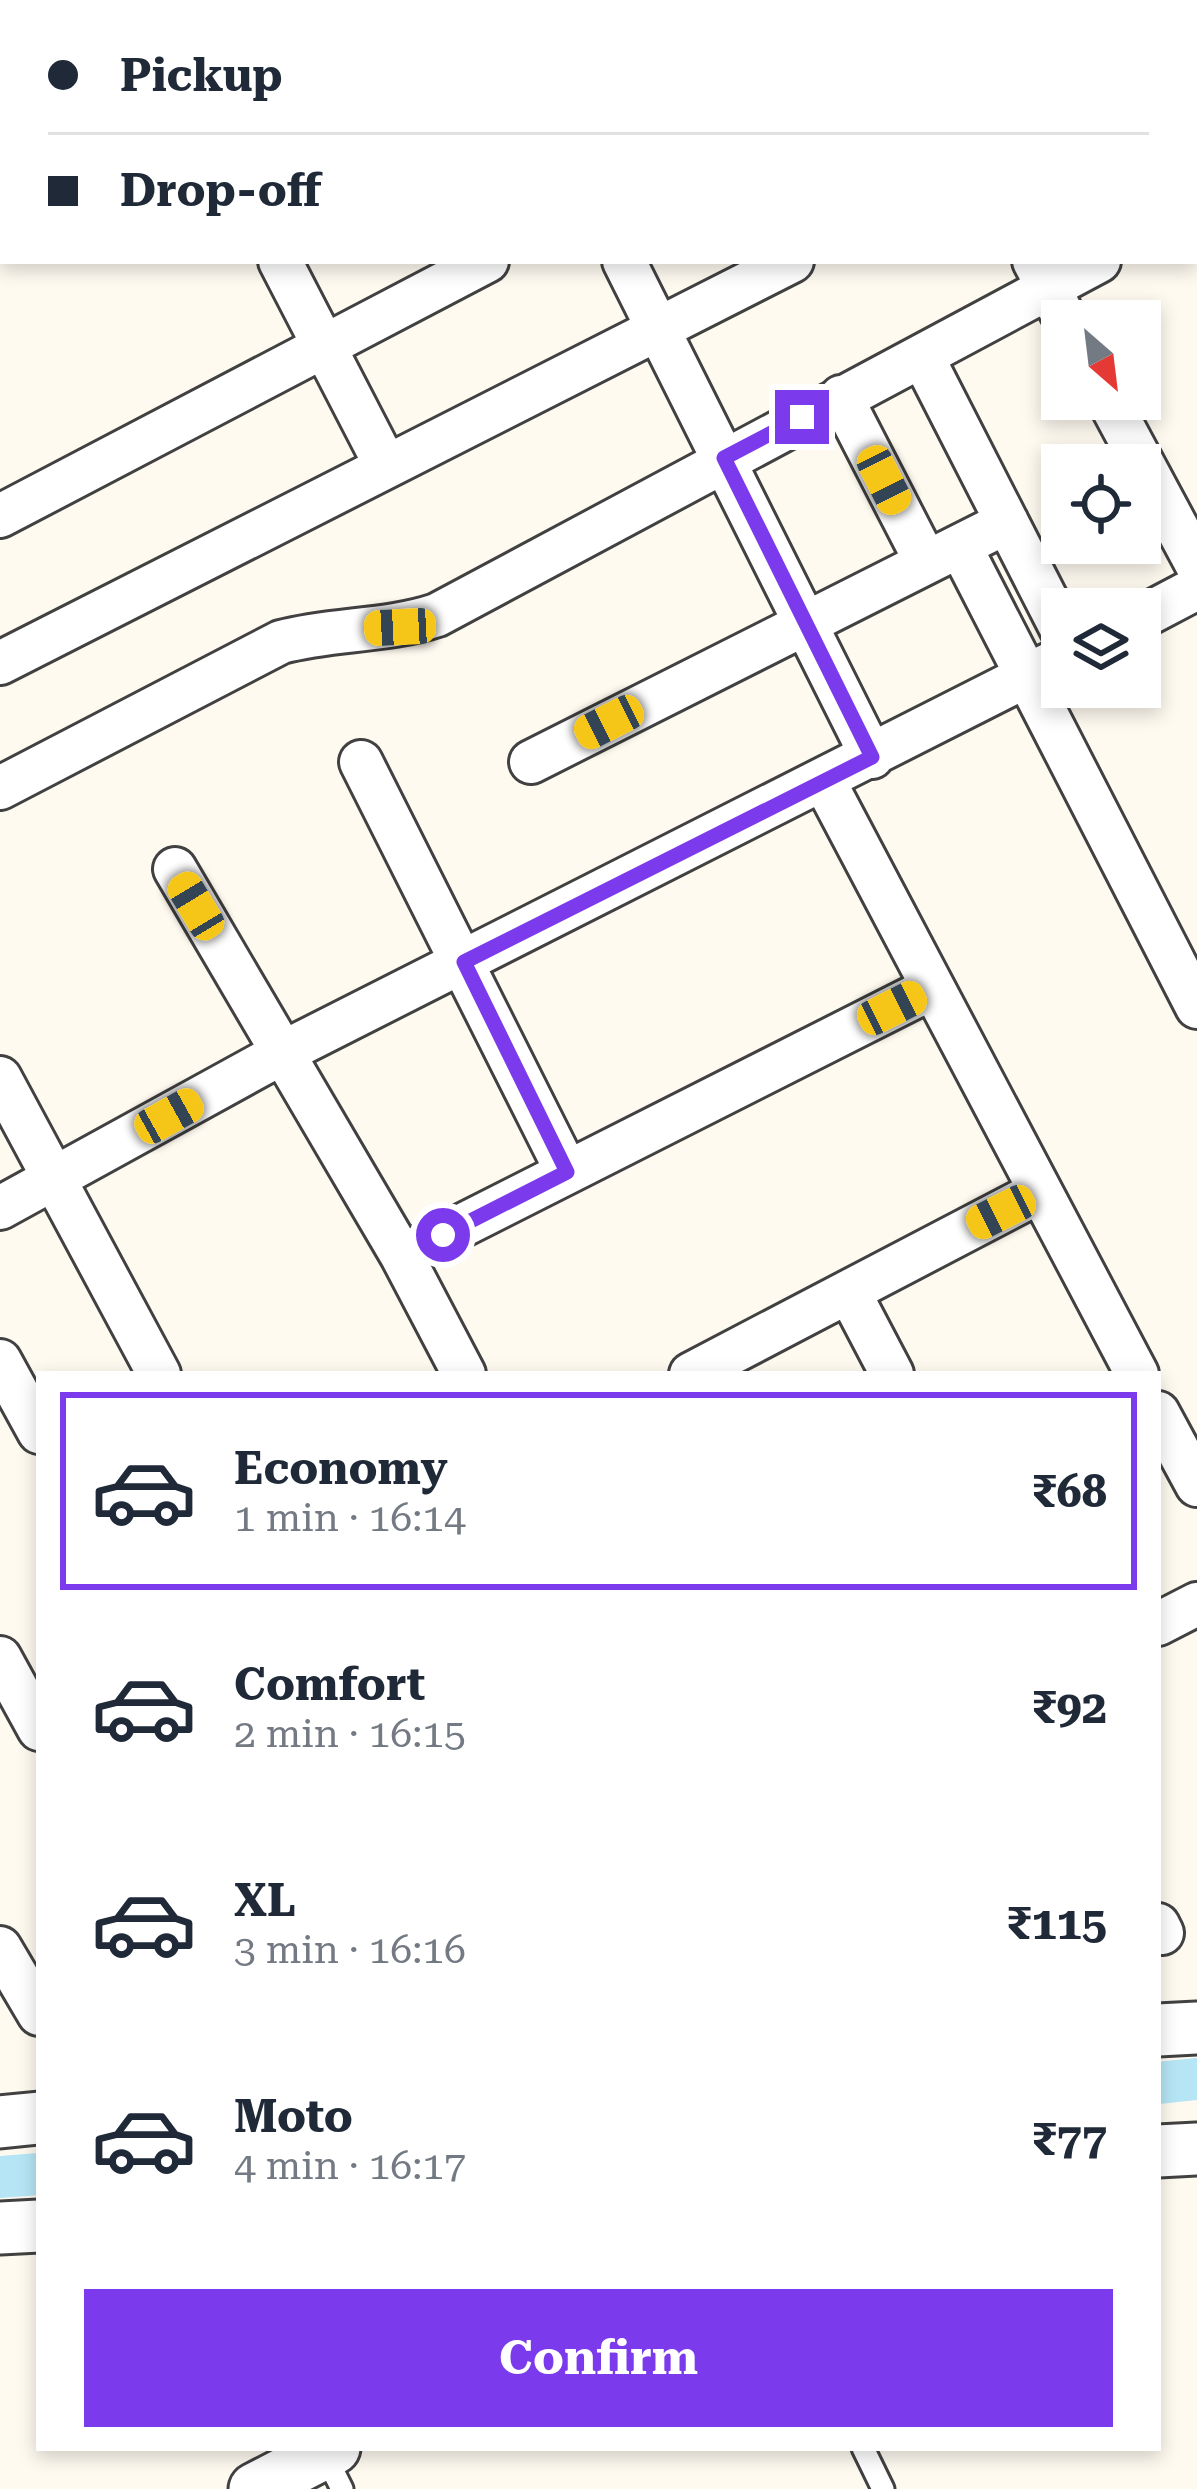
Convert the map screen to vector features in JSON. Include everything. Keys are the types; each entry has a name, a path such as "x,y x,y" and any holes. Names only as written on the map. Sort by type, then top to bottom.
{"street":[{"path":"282,264 386,466"},
{"path":"0,516 482,264"},
{"path":"625,264 872,757"},
{"path":"0,663 786,264"},
{"path":"0,788 281,642 319,632 400,627 437,615 1094,264"},
{"path":"922,356 1041,589"},
{"path":"841,397 943,554 1041,664"},
{"path":"1120,420 1192,543"},
{"path":"531,762 1007,522"},
{"path":"1161,607 1197,588"},
{"path":"0,1208 282,1053 1041,669"},
{"path":"1062,708 1197,1007"},
{"path":"361,762 567,1172"},
{"path":"824,781 1135,1371"},
{"path":"175,869 402,1256 462,1371"},
{"path":"402,1256 932,988"},
{"path":"0,1078 157,1371"},
{"path":"697,1371 1039,1192"},
{"path":"849,1292 890,1371"},
{"path":"0,1361 36,1427"},
{"path":"1161,1419 1197,1485"},
{"path":"1161,1622 1197,1604"},
{"path":"0,1658 28,1724"},
{"path":"0,1948 36,2009"},
{"path":"1161,2030 1197,2028"},
{"path":"0,2122 36,2118"},
{"path":"1161,2151 1197,2149"},
{"path":"0,2228 36,2226"},
{"path":"255,2489 333,2463"}],"lane":[{"path":"864,2451 883,2489"}],"waterway":[{"path":"1161,2083 1197,2079"},
{"path":"0,2177 36,2174"}],"route":[{"path":"443,1235 567,1172 464,962 872,757 724,458 802,417"}]}
